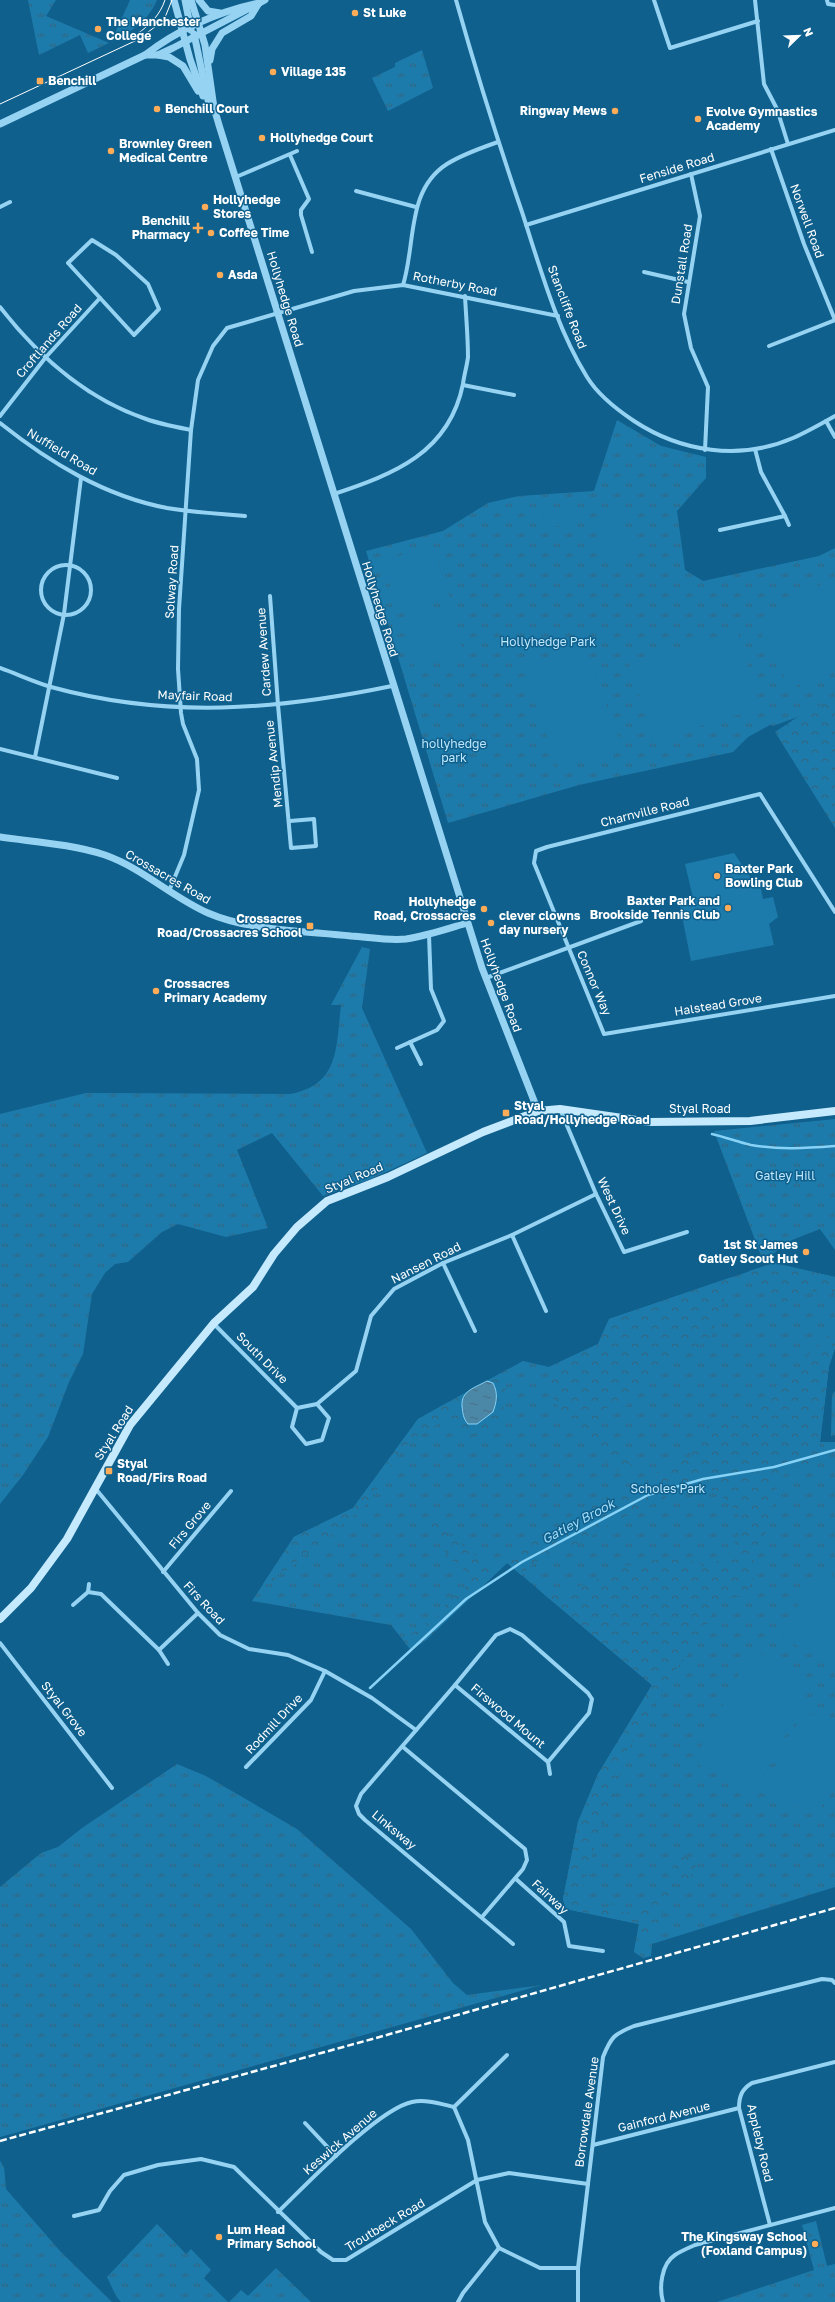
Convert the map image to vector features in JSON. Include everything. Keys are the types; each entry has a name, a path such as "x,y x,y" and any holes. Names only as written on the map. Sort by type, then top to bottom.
{"main road":[{"name":"Styal Road","path":"0,1619 31,1588 67,1539 130,1425 214,1323 253,1287 274,1254 297,1227 327,1201 388,1177 483,1132 538,1111 560,1109 650,1122 750,1121 835,1111"}],"street":[{"name":"Hollyhedge Road","path":"174,0 185,42 203,96 211,105"},
{"path":"185,0 191,27 189,37 185,42"},
{"name":"Hollyhedge Road","path":"191,0 202,33 210,68 211,105 236,177 392,686 485,978 538,1111"},
{"path":"199,0 208,11 220,13"},
{"name":"Stancliffe Road","path":"456,0 498,142 558,316 570,346 588,378 614,408 647,429 678,444 706,450 733,452 755,449 793,438 835,416"},
{"path":"654,0 670,48 758,21"},
{"path":"755,0 764,84 777,109 788,144"},
{"path":"0,124 145,55 198,23 220,13 262,1"},
{"path":"158,55 262,1"},
{"path":"210,68 212,49 222,33 251,16 262,1"},
{"path":"822,6 827,2 835,5"},
{"path":"198,23 194,37 211,105"},
{"path":"145,55 158,55 169,58 184,66 195,88 203,96"},
{"name":"Fenside Road","path":"526,225 835,130"},
{"path":"403,285 416,207 425,187 436,173 446,164 498,142"},
{"name":"Norwell Road","path":"771,149 804,244 835,320"},
{"path":"236,177 290,156 297,151"},
{"path":"290,156 307,191 309,199 301,210 301,215 312,252"},
{"name":"Dunstall Road","path":"691,174 700,216 688,282 684,314 691,348 708,387 706,450"},
{"path":"356,191 416,207"},
{"path":"0,207 10,202"},
{"path":"92,240 116,255 148,284 159,309 134,335 100,298 68,263 92,240"},
{"path":"644,272 688,282"},
{"name":"Rotherby Road","path":"277,312 354,291 403,285 466,296 558,316"},
{"path":"334,494 389,474 426,451 449,425 462,385 468,358 466,296"},
{"name":"Croftlands Road","path":"0,416 46,357 100,298"},
{"path":"0,307 26,338 71,380 118,408 147,420 191,430"},
{"name":"Solway Road","path":"169,891 184,855 198,790 199,771 197,759 183,724 178,669 178,639 191,430 198,380 213,346 227,328 277,312"},
{"path":"769,346 835,320"},
{"path":"462,385 514,394"},
{"path":"826,421 835,437"},
{"name":"Nuffield Road","path":"0,423 36,451 81,478 124,496 166,507 245,516"},
{"path":"755,449 761,472 789,525"},
{"path":"35,757 64,614 81,478"},
{"path":"720,530 784,516"},
{"path":"61,566 70,566 81,570 87,577 92,585 92,594 89,603 82,610 64,614 47,608 41,591 47,574 61,566"},
{"name":"Cardew Avenue","path":"270,596 278,705"},
{"name":"Mayfair Road","path":"0,668 50,687 114,700 181,708 278,705 340,696 392,686"},
{"name":"Mendip Avenue","path":"278,705 290,820 291,848 316,846 314,819 290,820"},
{"path":"0,749 117,778"},
{"name":"Charnville Road","path":"536,851 760,794 835,912"},
{"name":"Crossacres Road","path":"0,837 52,844 105,855 123,863 208,913 230,921 372,938 404,939 429,935 467,923"},
{"name":"Connor Way","path":"536,851 534,863 604,1034"},
{"path":"485,978 641,920"},
{"path":"397,1048 437,1030 442,1027 444,1021 438,1001 431,989 429,935"},
{"name":"Halstead Grove","path":"604,1034 835,996"},
{"path":"410,1042 421,1064"},
{"name":"West Drive","path":"560,1109 596,1194 624,1252 686,1232"},
{"name":"Nansen Road","path":"317,1404 356,1371 371,1316 394,1289 443,1263 512,1235 596,1194"},
{"path":"512,1235 546,1311"},
{"path":"443,1263 475,1331"},
{"name":"South Drive","path":"214,1323 297,1408"},
{"path":"317,1404 329,1418 322,1440 306,1444 292,1427 297,1408 317,1404"},
{"name":"Firs Road","path":"95,1487 163,1572 198,1613 220,1635 249,1649 288,1655 325,1671 372,1698 416,1730"},
{"name":"Firs Grove","path":"163,1572 231,1491"},
{"path":"73,1605 88,1592 89,1584"},
{"path":"88,1592 101,1594 159,1650 168,1664"},
{"path":"159,1650 198,1613"},
{"name":"Firswood Mount","path":"416,1730 496,1635 510,1629 522,1635 588,1693 592,1699 589,1713 548,1762"},
{"name":"Styal Grove","path":"0,1643 112,1788"},
{"name":"Rodmill Drive","path":"246,1767 311,1700 325,1671"},
{"name":"Firswood Mount","path":"455,1685 548,1762 550,1774"},
{"name":"Linksway","path":"416,1730 404,1747 358,1800 356,1806 359,1814 512,1944"},
{"path":"404,1747 525,1849 527,1860 516,1879 482,1917"},
{"name":"Fairway","path":"516,1879 564,1922 569,1946 603,1951"},
{"name":"Borrowdale Avenue","path":"578,2302 578,2268 603,2057 609,2041 619,2032 822,1979 832,1980 835,1982"},
{"path":"507,2054 454,2107 468,2140 485,2222 499,2248 540,2268 578,2268"},
{"name":"Appleby Road","path":"770,2225 739,2108 742,2091 752,2083 835,2062"},
{"name":"Keswick Avenue","path":"278,2212 336,2156 385,2115 411,2102 431,2102 454,2107"},
{"name":"Gainford Avenue","path":"593,2145 739,2108"},
{"path":"305,2123 336,2156"},
{"name":"Troutbeck Road","path":"74,2216 99,2210 110,2191 124,2175 158,2165 201,2159 234,2167 320,2252 333,2260 346,2260 477,2180 509,2173 588,2184"},
{"path":"663,2302 660,2293 662,2274 674,2256 695,2245 835,2208"},
{"path":"458,2302 499,2248"}],"green space":[{"path":"28,0 56,0 46,16 109,43 88,53 80,35 39,55"},
{"path":"130,0 157,0 144,20 111,42"},
{"path":"422,50 433,88 388,111 372,78 395,67 395,63"},
{"name":"Hollyhedge Park","path":"617,420 661,446 706,457 706,478 677,511 685,570 703,581 819,556 835,548 835,701 825,707 773,726 770,725 748,737 733,752 579,785 448,823 366,551 443,531 488,503 519,496 594,491"},
{"path":"577,509 578,524 543,528 542,513"},
{"path":"621,512 635,553 606,563 592,522"},
{"path":"433,545 450,598 398,613 383,561"},
{"path":"835,577 835,664 791,689 754,621"},
{"path":"449,604 464,654 415,669 400,619"},
{"path":"737,631 760,708 653,741 629,664"},
{"path":"585,645 622,748 559,770 522,667"},
{"path":"835,700 835,828 775,732 805,712"},
{"name":"Baxter Park and Brookside Tennis Club","path":"734,853 756,886 760,885 763,899 773,897 778,917 769,924 774,945 691,961 679,901 693,898 685,864"},
{"path":"362,947 370,949 362,1008 427,1153 373,1178 323,1196 272,1133 237,1150 268,1228 226,1237 178,1224 162,1232 128,1262 115,1264 105,1273 92,1294 83,1354 69,1382 48,1437 23,1475 0,1504 0,1114 86,1093 290,1094 306,1089 318,1082 327,1073 332,1062 336,1049 341,1005 331,1005"},
{"name":"Gatley Hill","path":"835,1119 835,1250 820,1229 792,1240 763,1261 714,1131"},
{"name":"Scholes Park","path":"774,1263 835,1277 835,1348 829,1366 820,1442 835,1442 835,1887 652,1944 651,1956 643,1958 634,1952 639,1924 566,1909 563,1899 578,1822 598,1774 652,1685 507,1563 425,1641 411,1650 391,1625 252,1601 294,1537 353,1508 418,1419 523,1361 549,1367 598,1344 609,1319"},
{"path":"774,1263 835,1277 835,1294 822,1290 783,1302 767,1299 749,1271"},
{"path":"732,1277 712,1335 695,1349 682,1353 640,1386 626,1406 610,1405 599,1414 601,1428 625,1451 632,1467 622,1475 602,1458 579,1434 559,1408 552,1397 547,1384 549,1367 598,1344 609,1319"},
{"path":"835,1330 835,1348 829,1366 818,1459 804,1468 794,1466 786,1472 777,1486 767,1531 758,1547 753,1562 753,1578 746,1594 723,1601 713,1611 700,1638 670,1677 659,1699 626,1752 613,1799 597,1838 579,1902 605,1909 612,1903 620,1912 640,1912 668,1879 668,1873 672,1870 675,1860 688,1856 693,1859 697,1865 688,1880 675,1884 671,1889 656,1931 645,1938 639,1955 634,1952 639,1924 566,1909 563,1899 578,1822 598,1774 652,1685 540,1591 571,1590 627,1566 663,1558 687,1559 708,1568 728,1553 739,1534 738,1515 726,1499 705,1486 680,1491 610,1524 584,1541 534,1562 521,1575 507,1563 527,1543 561,1526 571,1516 588,1510 602,1499 642,1483 654,1476 661,1468 690,1457 705,1427 727,1415 760,1408 774,1391 793,1375 820,1341"},
{"path":"508,1369 503,1412 497,1423 475,1436 444,1422 416,1436 398,1455 376,1490 363,1507 337,1529 319,1547 307,1554 301,1555 291,1568 279,1573 272,1584 263,1584 294,1537 353,1508 418,1419"},
{"path":"835,1391 835,1435 831,1436 832,1395"},
{"path":"434,1515 447,1533 485,1563 507,1563 425,1641 411,1650 403,1640 438,1615 451,1597 464,1589 471,1576 450,1559 437,1540 422,1525"},
{"path":"822,1568 835,1577 835,1670 779,1634"},
{"path":"752,1649 814,1681 754,1794 693,1762"},
{"path":"804,1711 835,1727 835,1780 816,1817 763,1790"},
{"path":"177,1764 206,1776 297,1829 411,1929 453,1983 467,1995 542,1985 0,2137 0,1887 41,1853 58,1847 82,1828"},
{"path":"0,2161 4,2167 6,2189 60,2251 112,2302 0,2302"},
{"name":"The Kingsway School (Foxland Campus)","path":"816,2221 827,2266 835,2264 835,2302 717,2302 814,2270 802,2225"},
{"path":"157,2224 186,2254 191,2249 211,2270 204,2278 228,2302 121,2302 116,2296 107,2277"},
{"path":"276,2268 311,2302 229,2302 241,2290 248,2296"}],"water":[{"path":"487,1381 493,1383 496,1390 496,1401 493,1412 477,1424 468,1424 463,1414 462,1401 469,1390"}],"waterway":[{"name":"Gatley Brook","path":"712,1134 746,1144 772,1148 835,1146"},
{"name":"Gatley Brook","path":"370,1688 466,1599 522,1562 648,1495 703,1479 774,1467 835,1450"}],"tram line":[{"path":"137,34 154,19 165,0"},
{"path":"0,104 137,40 159,24 166,15 172,0"}],"railway":[{"path":"0,2141 376,2038 835,1908"}],"place":[{"name":"St Luke","path":"355,13"},
{"name":"The Manchester College","path":"98,29"},
{"name":"Village 135","path":"273,72"},
{"name":"Benchill","path":"40,81"},
{"name":"Benchill Court","path":"157,109"},
{"name":"Ringway Mews","path":"615,111"},
{"name":"Evolve Gymnastics Academy","path":"698,119"},
{"name":"Hollyhedge Court","path":"262,138"},
{"name":"Brownley Green Medical Centre","path":"111,151"},
{"name":"Hollyhedge Stores","path":"205,207"},
{"name":"Benchill Pharmacy","path":"198,228"},
{"name":"Coffee Time","path":"211,233"},
{"name":"Asda","path":"220,275"},
{"name":"Baxter Park Bowling Club","path":"717,876"},
{"name":"Baxter Park and Brookside Tennis Club","path":"728,908"},
{"name":"Hollyhedge Road, Crossacres","path":"484,909"},
{"name":"clever clowns day nursery","path":"491,923"},
{"name":"Crossacres Road/Crossacres School","path":"310,926"},
{"name":"Crossacres Primary Academy","path":"156,991"},
{"name":"Styal Road/Hollyhedge Road","path":"506,1113"},
{"name":"1st St James Gatley Scout Hut","path":"806,1252"},
{"name":"Styal Road/Firs Road","path":"109,1471"},
{"name":"Lum Head Primary School","path":"219,2237"},
{"name":"The Kingsway School (Foxland Campus)","path":"815,2244"}],"park label":[{"name":"hollyhedge park","path":"454,751"}]}
